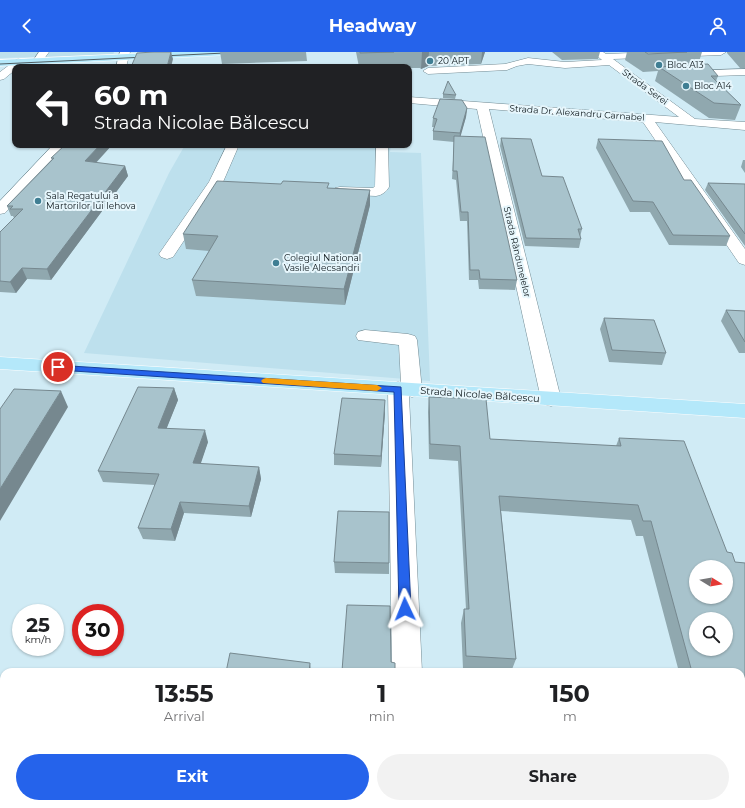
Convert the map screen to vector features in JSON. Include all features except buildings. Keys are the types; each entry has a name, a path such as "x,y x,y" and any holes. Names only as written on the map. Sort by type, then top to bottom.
{"main road":[{"path":"0,63 123,59 228,52"},
{"name":"Strada Nicolae Bălcescu","path":"0,363 745,411"}],"street":[{"path":"38,61 44,52"},
{"path":"428,70 507,67 513,63 545,61 564,65 604,57 721,52"},
{"name":"Strada Serei","path":"604,57 692,122"},
{"path":"454,61 464,69"},
{"path":"0,77 12,68"},
{"path":"678,75 745,72"},
{"path":"631,77 646,76"},
{"name":"Strada Dr. Alexandru Carnabel","path":"412,100 745,126"},
{"name":"Strada Rândunelelor","path":"482,105 551,399"},
{"path":"646,118 745,260"},
{"path":"0,210 57,148"},
{"path":"167,254 216,182 232,148"},
{"path":"327,190 366,193 376,192 382,187 382,148"},
{"path":"216,182 232,183"},
{"path":"365,336 408,340 405,390 407,668"}],"shaded area":[{"path":"0,52 114,52 113,55 0,58"},
{"name":"Colegiul Național Vasile Alecsandri","path":"183,148 391,148 390,152 421,153 430,381 84,353 169,173"}],"tram line":[{"path":"162,56 246,52"},
{"path":"0,64 146,57"}],"slow traffic":[{"path":"266,381 377,388"}],"place":[{"name":"20 APT","path":"430,61"},
{"name":"Bloc A13","path":"659,65"},
{"name":"Bloc A14","path":"686,86"},
{"name":"Sala Regatului a Martorilor lui Iehova","path":"38,201"},
{"name":"Colegiul Național Vasile Alecsandri","path":"276,263"}],"route":[{"path":"58,367 398,390 405,609"}]}
